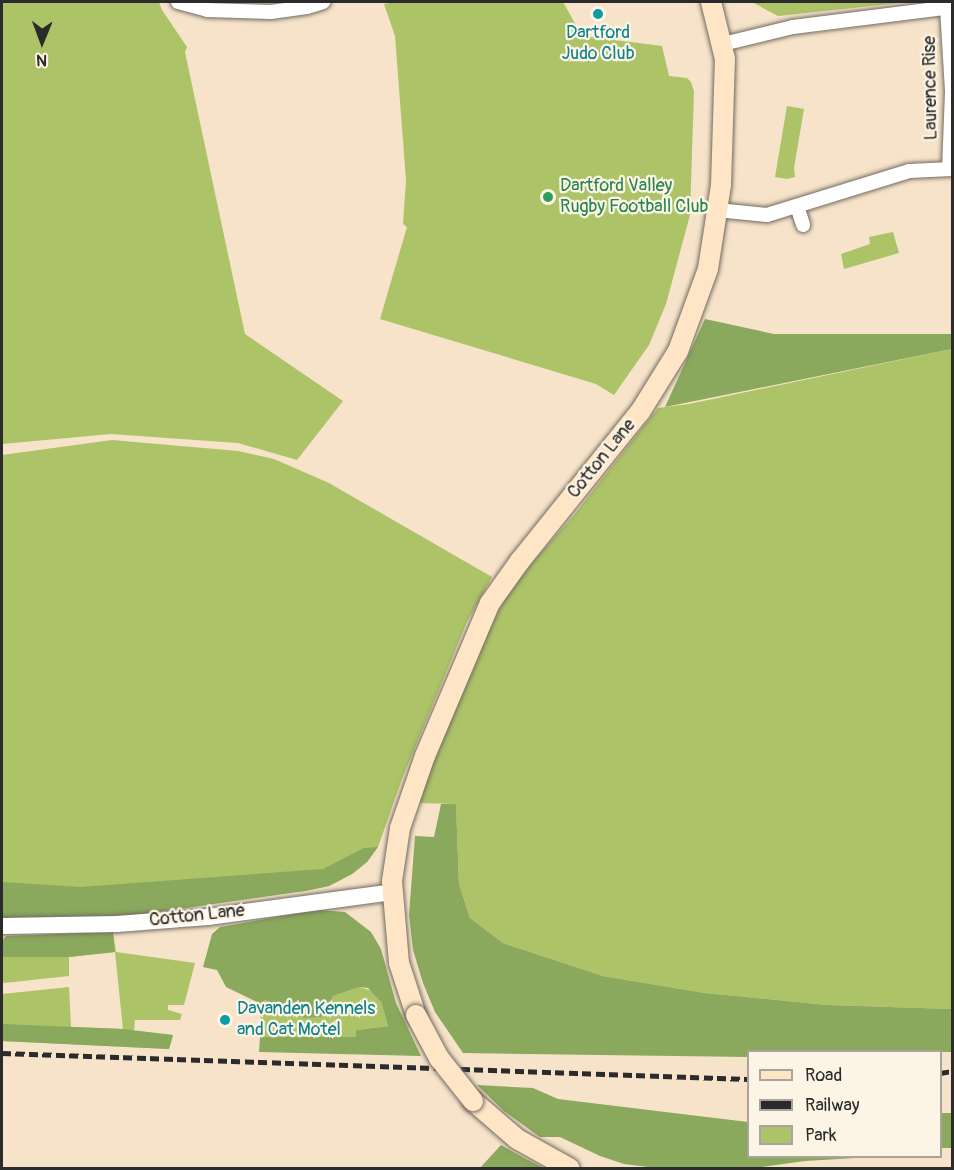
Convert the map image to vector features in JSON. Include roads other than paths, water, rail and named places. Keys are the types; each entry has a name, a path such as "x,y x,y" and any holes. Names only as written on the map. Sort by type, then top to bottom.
{"main road":[{"name":"Cotton Lane","path":"569,1168 517,1139 473,1101 443,1065 416,1016 399,963 392,891 396,847 409,799 478,627 500,588 640,412 674,357 694,312 708,269 717,210 724,107 723,44 711,2"}],"street":[{"path":"178,2 207,10 271,12 293,10 323,2"},
{"path":"723,44 793,27 950,7"},
{"name":"Laurence Rise","path":"950,7 951,169"},
{"path":"717,210 772,214 909,171 951,169"},
{"path":"797,206 803,225"},
{"name":"Cotton Lane","path":"2,926 117,924 208,917 392,891"}],"railway":[{"path":"2,1053 747,1079"},
{"path":"942,1073 952,1071"}],"place":[{"name":"Dartford Judo Club","path":"598,14"},
{"name":"Dartford Valley Rugby Football Club","path":"548,197"},
{"name":"Davanden Kennels and Cat Motel","path":"225,1020"}]}
